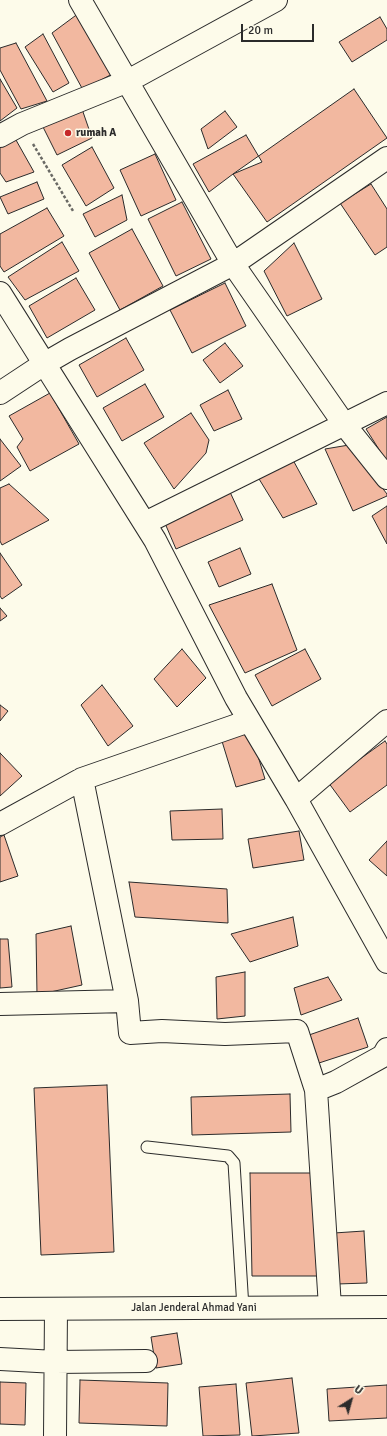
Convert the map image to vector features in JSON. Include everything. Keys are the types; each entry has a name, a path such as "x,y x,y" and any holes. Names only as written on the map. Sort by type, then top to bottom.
{"main road":[{"path":"80,0 233,264 344,424 387,478"},
{"path":"0,136 22,124 128,81 250,7 276,0"},
{"path":"0,393 44,364 233,264 387,158"},
{"path":"0,293 145,523 249,721 296,799 387,962"},
{"path":"145,523 387,403"},
{"path":"0,824 82,779 249,721"},
{"path":"296,799 387,721"},
{"path":"82,779 127,1001 130,1033 162,1031 225,1034 297,1031 316,1090 330,1307"},
{"path":"0,1004 127,1001"},
{"path":"316,1090 336,1082 383,1056 387,1049"},
{"name":"Jalan Jenderal Ahmad Yani","path":"0,1309 387,1307"},
{"path":"55,1436 56,1309"},
{"path":"0,1359 56,1362 146,1361"}],"lane":[{"path":"147,1147 228,1156 234,1163 242,1308"}],"path":[{"path":"22,124 73,211"}],"building":[{"path":"79,13 112,74 83,90 52,33"},
{"path":"380,17 387,29 387,40 352,62 339,42"},
{"path":"43,34 69,83 53,92 25,47"},
{"path":"16,43 47,101 21,109 0,70 0,48"},
{"path":"0,79 17,108 0,121"},
{"path":"354,89 387,138 267,222 233,174"},
{"name":"rumah A","path":"82,109 92,138 57,155 43,127"},
{"path":"225,111 237,127 208,149 201,129"},
{"path":"246,135 262,162 233,174 209,192 193,164"},
{"path":"16,140 34,172 6,182 0,173 0,146"},
{"path":"92,147 114,188 86,206 62,165"},
{"path":"155,154 176,200 141,216 120,170"},
{"path":"37,182 44,199 8,214 0,197"},
{"path":"371,184 387,209 387,247 375,255 340,203"},
{"path":"122,195 127,220 95,237 83,214"},
{"path":"182,202 211,259 176,276 148,219"},
{"path":"47,208 64,236 4,272 0,266 0,234"},
{"path":"132,229 163,286 120,310 89,253"},
{"path":"62,242 79,271 25,300 8,277"},
{"path":"294,243 322,299 287,316 264,271"},
{"path":"76,278 95,310 47,338 29,306"},
{"path":"225,283 246,326 192,353 170,310"},
{"path":"126,338 144,370 97,397 79,365"},
{"path":"225,343 243,366 220,383 203,360"},
{"path":"145,384 164,417 122,441 103,408"},
{"path":"228,390 242,419 214,431 200,405"},
{"path":"50,393 79,444 30,471 17,447 23,439 9,416"},
{"path":"191,413 209,440 206,453 174,489 144,443"},
{"path":"387,417 387,462 366,429"},
{"path":"0,439 21,466 0,481"},
{"path":"349,445 387,494 387,496 353,511 325,449"},
{"path":"293,460 317,504 283,518 256,474"},
{"path":"9,484 49,520 2,545 0,541 0,488"},
{"path":"230,492 243,520 176,549 164,521"},
{"path":"387,506 387,544 372,516"},
{"path":"240,548 251,574 219,587 208,562"},
{"path":"0,553 22,585 2,599 0,596"},
{"path":"272,584 297,650 245,673 209,605"},
{"path":"0,608 7,616 0,621"},
{"path":"182,649 206,678 177,707 154,679"},
{"path":"305,649 321,679 272,706 255,675"},
{"path":"102,685 133,726 108,746 81,705"},
{"path":"0,705 8,711 0,721"},
{"path":"250,730 265,779 236,787 221,738"},
{"path":"385,741 387,744 387,785 350,812 328,782"},
{"path":"0,753 22,776 0,796"},
{"path":"222,809 223,839 172,840 170,811"},
{"path":"299,831 304,860 253,868 248,839"},
{"path":"4,835 18,876 0,882 0,837"},
{"path":"387,841 387,876 369,860"},
{"path":"129,882 227,889 228,923 135,917"},
{"path":"293,917 298,946 250,962 231,934"},
{"path":"71,926 82,985 37,995 36,934"},
{"path":"0,939 8,939 12,987 0,988"},
{"path":"245,972 245,1016 217,1019 216,977"},
{"path":"328,977 342,1000 301,1015 294,988"},
{"path":"358,1018 368,1047 319,1063 309,1035"},
{"path":"107,1085 114,1252 41,1255 34,1088"},
{"path":"290,1094 291,1132 192,1135 191,1097"},
{"path":"250,1173 319,1173 321,1276 252,1276"},
{"path":"364,1231 367,1283 337,1284 334,1233"},
{"path":"177,1333 182,1364 156,1368 151,1337"},
{"path":"292,1378 299,1433 252,1436 246,1383"},
{"path":"80,1380 168,1383 167,1426 79,1423"},
{"path":"0,1382 26,1383 25,1425 0,1424"},
{"path":"236,1384 240,1435 203,1436 199,1387"},
{"path":"387,1385 387,1418 329,1421 327,1389"}],"place":[{"name":"rumah A","path":"68,133"}]}
